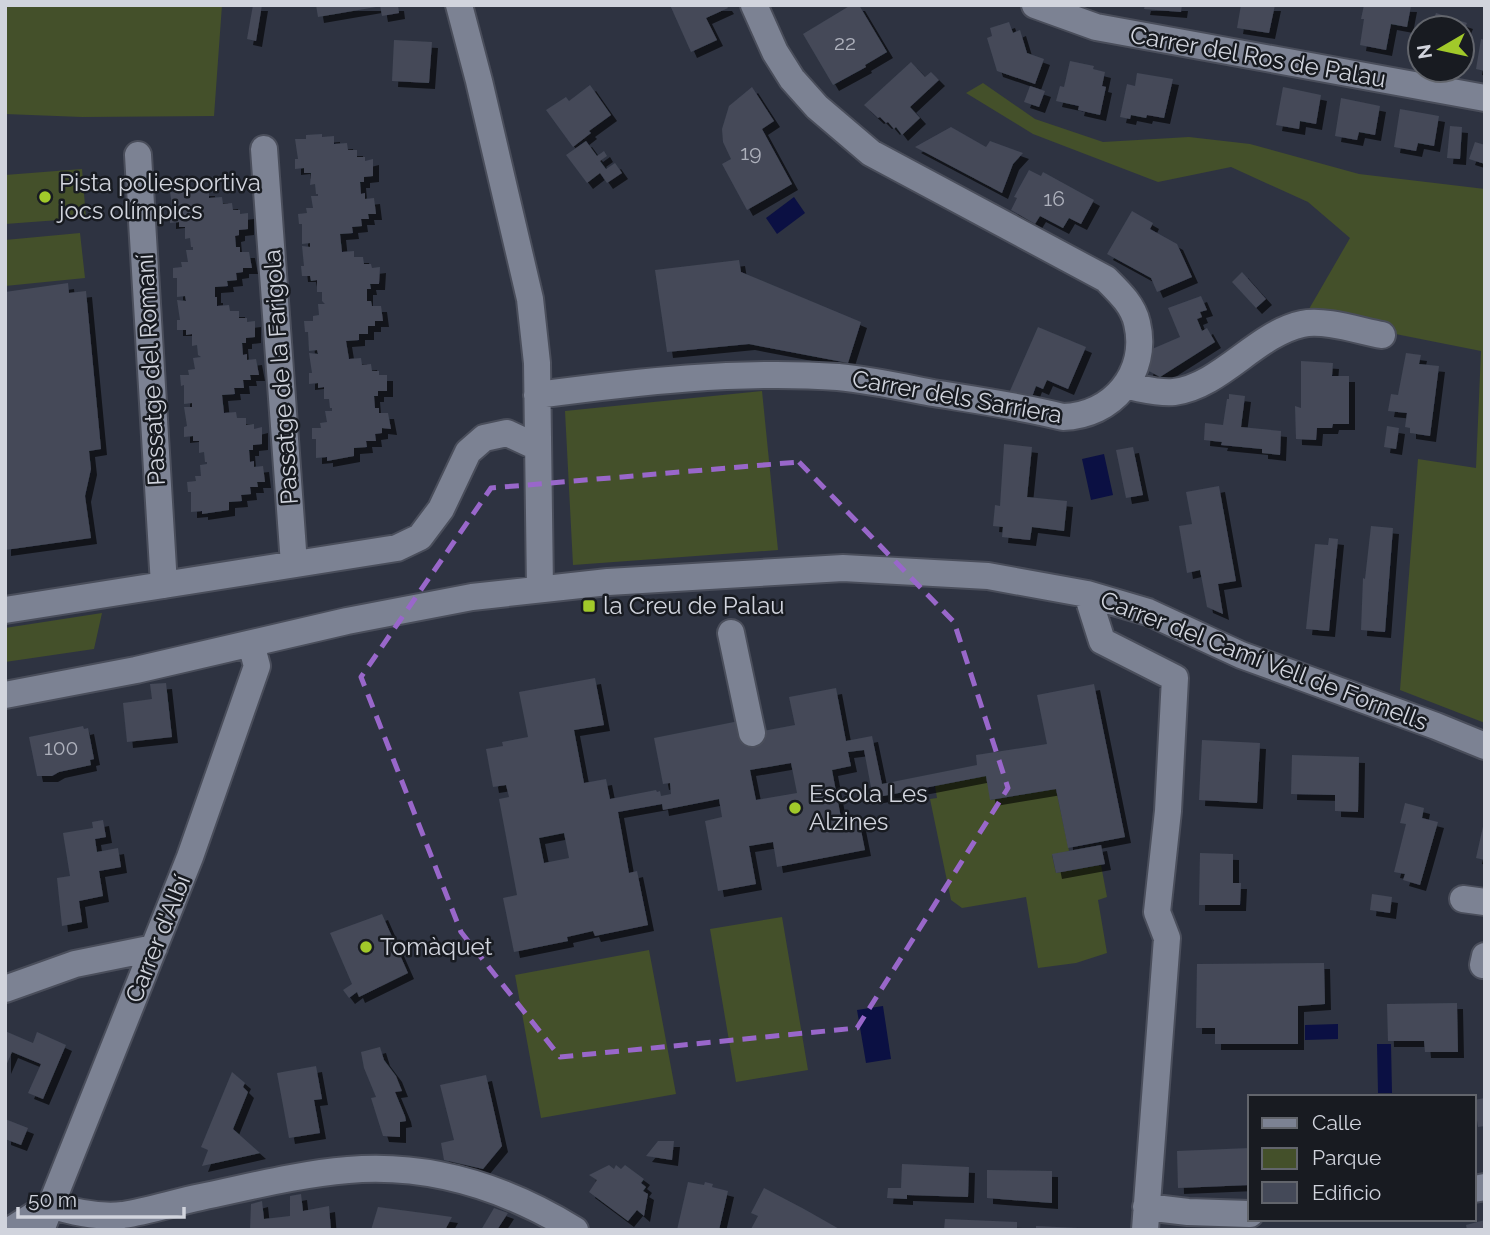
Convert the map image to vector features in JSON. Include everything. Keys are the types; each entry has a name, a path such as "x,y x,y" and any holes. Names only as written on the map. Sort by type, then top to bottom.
{"street":[{"path":"458,5 477,70 530,299 537,363 540,589"},
{"path":"754,5 775,52 792,79 817,107 871,153 1106,279 1127,300 1137,321 1140,342 1126,386 1172,393 1195,386 1283,331 1304,323 1382,335"},
{"name":"Carrer del Ros de Palau","path":"1035,5 1096,27 1485,98"},
{"name":"Passatge de la Farigola","path":"264,149 294,564"},
{"name":"Passatge del Romaní","path":"138,155 164,585"},
{"name":"Carrer dels Sarriera","path":"537,395 748,375 797,375 867,381 1063,417 1096,411 1126,386"},
{"path":"5,610 397,548 420,537 441,509 468,452 484,438 507,433 537,447"},
{"name":"Carrer del Camí Vell de Fornells","path":"5,695 135,670 347,621 472,597 620,581 843,568 988,576 1087,594 1148,612 1241,655 1485,746"},
{"path":"1087,594 1102,641 1175,678 1168,811 1157,912 1167,938 1145,1218 1188,1212 1248,1214"},
{"path":"731,633 752,733"},
{"name":"Carrer d'Albí","path":"46,1218 190,857 257,666 251,644"},
{"path":"5,989 75,964 154,948"},
{"path":"11,1230 46,1218 78,1213 121,1222 163,1205 348,1170 433,1173 514,1196 575,1230"}],"highlighted area":[{"path":"799,462 954,622 1008,788 857,1028 560,1057 461,932 361,677 491,488"}],"green space":[{"path":"5,5 222,5 214,116 82,117 5,114"},
{"path":"983,83 1035,119 1103,142 1189,137 1250,144 1359,174 1485,189 1485,723 1400,690 1418,459 1476,468 1481,351 1305,316 1350,238 1308,202 1231,167 1158,182 1033,134 966,93"},
{"name":"Pista poliesportiva jocs olímpics","path":"82,169 86,218 5,224 5,175"},
{"path":"80,233 85,278 5,286 5,240"},
{"path":"762,391 778,550 573,565 565,411"},
{"path":"102,613 94,649 5,662 5,628"},
{"path":"986,776 991,800 1056,789 1069,851 1052,855 1056,873 1101,865 1107,897 1098,900 1107,953 1076,963 1038,968 1026,897 962,908 951,900 930,799 937,798 935,786"},
{"path":"782,917 808,1070 736,1082 710,929"},
{"path":"649,950 676,1094 541,1118 515,975"}],"shaded area":[{"path":"794,197 805,213 777,234 766,218"},
{"path":"1104,454 1113,495 1091,500 1082,459"},
{"path":"883,1006 891,1059 866,1063 857,1010"},
{"path":"1338,1024 1338,1039 1305,1040 1305,1025"},
{"path":"1377,1044 1391,1044 1392,1093 1378,1093"}],"building":[{"path":"253,5 262,5 256,41 247,39"},
{"path":"316,5 376,5 376,7 318,17"},
{"path":"380,5 398,5 399,13 382,16"},
{"path":"670,5 726,5 728,8 706,18 717,40 691,52"},
{"path":"851,5 859,5 887,52 833,85 803,34"},
{"path":"1145,5 1182,5 1181,12 1144,9"},
{"path":"1241,5 1275,5 1269,33 1237,28"},
{"path":"1364,5 1411,6 1409,14 1406,14 1406,27 1391,24 1386,50 1360,45 1364,19 1361,19"},
{"path":"1009,22 1013,33 1020,30 1027,53 1044,59 1035,84 997,71 987,38 992,36 990,28"},
{"path":"1481,39 1485,40 1485,71 1476,69"},
{"path":"394,40 432,42 429,83 392,81"},
{"path":"1070,61 1094,66 1093,69 1105,72 1102,86 1106,87 1100,115 1078,110 1079,106 1056,101 1060,86 1064,87"},
{"path":"911,62 925,77 931,72 939,80 910,107 920,118 902,135 896,127 894,129 888,122 878,118 864,105"},
{"path":"1137,73 1173,79 1164,118 1147,115 1146,118 1131,115 1130,119 1120,117 1127,84 1135,86"},
{"path":"590,85 611,115 573,147 546,110 566,97 569,101"},
{"path":"1030,86 1045,91 1039,107 1024,102"},
{"path":"752,87 774,121 762,129 792,184 747,210 722,164 731,159 723,142 722,129 729,106"},
{"path":"1283,87 1321,95 1316,124 1300,121 1299,129 1276,125"},
{"path":"1341,98 1380,106 1375,135 1359,132 1357,140 1335,136"},
{"path":"1400,109 1439,116 1434,146 1418,143 1416,151 1394,147"},
{"path":"1450,126 1462,127 1460,159 1447,158"},
{"path":"951,127 986,147 990,141 1023,153 1013,164 1002,193 915,147"},
{"path":"322,134 322,137 334,136 334,144 347,143 348,150 357,150 357,157 365,157 365,161 373,159 373,176 364,177 364,182 360,182 361,194 365,193 365,199 374,198 376,214 368,214 369,219 361,219 362,226 352,227 353,233 340,234 342,252 354,251 354,257 363,257 364,264 371,264 372,268 380,267 379,284 370,284 367,301 371,301 372,306 381,306 383,321 375,321 375,326 368,326 368,334 359,334 359,340 346,341 349,359 361,358 362,365 371,364 372,371 387,375 387,391 378,391 378,396 374,396 375,408 379,408 379,413 388,413 391,429 382,428 382,433 375,434 376,441 366,441 367,447 354,448 354,456 327,461 327,457 316,458 316,439 312,439 312,428 321,428 320,423 327,422 325,411 332,411 332,408 329,399 324,399 324,387 318,388 318,383 309,384 309,373 312,373 309,353 318,354 317,350 309,351 308,332 305,332 304,321 313,321 313,316 319,315 318,304 325,304 322,301 322,292 317,292 317,280 311,281 310,276 302,276 302,246 310,247 310,243 302,244 302,224 299,224 298,214 307,213 306,208 313,208 311,196 318,194 315,184 310,185 311,173 304,173 304,168 295,169 295,159 298,159 295,139"},
{"path":"586,141 597,156 604,151 607,156 600,161 606,169 615,163 622,173 607,183 600,173 587,183 566,155"},
{"path":"1475,142 1485,145 1485,164 1469,159"},
{"path":"1029,170 1041,176 1043,172 1094,200 1081,224 1069,218 1063,228 1040,216 1035,224 1011,210 1017,198 1014,197"},
{"path":"181,189 209,190 209,198 222,197 223,204 232,203 233,210 240,210 240,214 248,213 248,229 239,230 239,235 235,236 236,247 240,247 240,252 249,252 252,268 243,268 243,272 236,273 237,280 227,281 228,286 215,287 215,297 217,306 229,305 230,311 239,311 239,318 247,318 247,322 255,321 255,337 246,338 246,343 242,343 243,355 247,354 247,360 256,359 259,375 250,375 251,380 243,380 244,388 234,388 235,394 222,395 224,413 236,412 237,418 246,418 246,425 254,424 254,429 262,427 262,444 253,445 253,450 249,450 250,462 254,461 254,467 263,466 265,482 257,482 258,487 250,487 251,494 241,495 242,501 229,502 229,510 202,514 202,511 191,512 191,492 188,492 187,482 196,481 195,476 201,476 200,465 207,462 204,452 199,453 199,441 193,441 193,436 184,437 184,427 187,426 184,407 192,407 192,403 184,404 184,385 181,386 180,375 189,375 188,370 195,369 193,358 201,357 198,355 197,345 192,346 192,334 186,335 186,330 177,330 177,320 180,320 177,300 186,301 185,296 177,297 177,278 173,278 173,268 182,267 181,262 188,262 186,250 193,250 193,247 190,238 185,239 185,227 179,227 179,222 170,223 170,212 173,212 170,192 182,193"},
{"path":"1132,211 1153,223 1150,229 1177,244 1192,277 1157,292 1151,278 1107,254"},
{"path":"739,260 741,272 861,322 848,363 749,344 667,352 655,270"},
{"path":"1242,272 1266,299 1256,308 1232,282"},
{"path":"68,283 69,293 86,291 101,449 89,451 91,469 85,496 91,538 5,550 5,292"},
{"path":"1201,296 1207,310 1200,312 1202,317 1197,319 1202,331 1207,328 1215,342 1160,377 1147,370 1152,349 1180,337 1168,308"},
{"path":"1038,327 1086,347 1068,389 1047,380 1043,389 1036,386 1032,397 1009,393"},
{"path":"1406,353 1421,355 1419,364 1439,366 1430,436 1410,433 1410,428 1405,427 1407,413 1388,411 1391,394 1398,395"},
{"path":"1301,361 1333,363 1332,376 1349,376 1349,424 1317,428 1316,440 1296,439 1295,406 1301,408"},
{"path":"1229,394 1245,396 1241,427 1281,431 1280,455 1262,453 1262,449 1221,445 1222,442 1204,440 1205,423 1223,425"},
{"path":"1387,426 1399,428 1396,449 1384,447"},
{"path":"1004,444 1032,447 1027,497 1067,501 1064,531 1032,527 1030,540 1002,537 1003,527 993,526 995,505 1000,506"},
{"path":"1133,447 1143,495 1126,498 1116,450"},
{"path":"1219,486 1236,581 1218,584 1223,614 1207,607 1200,570 1187,573 1179,526 1192,524 1186,492"},
{"path":"1371,526 1393,528 1385,632 1361,630 1363,578 1365,579"},
{"path":"1329,538 1338,539 1329,631 1306,629 1315,544 1328,545"},
{"path":"595,678 604,725 574,730 584,783 606,779 610,799 656,790 660,791 661,796 671,794 670,783 663,784 654,738 739,721 742,735 795,725 789,697 836,688 846,741 872,736 882,784 977,765 976,755 1047,744 1037,695 1094,684 1125,837 1068,848 1056,789 990,800 986,776 873,798 864,750 848,752 851,766 832,770 842,823 859,820 865,850 777,867 773,842 749,846 756,884 718,891 705,821 722,817 719,799 663,810 662,804 618,812 629,873 637,871 648,925 595,936 593,931 567,937 568,941 514,952 503,898 517,895 499,799 509,797 506,785 493,787 486,749 503,746 502,742 528,737 519,692","holes":["791,763 797,793 756,800 750,770","564,833 569,858 544,863 539,838"]},
{"path":"166,683 172,737 127,742 123,703 152,699 150,684"},
{"path":"83,726 84,729 88,728 94,759 90,760 91,765 52,776 37,776 29,737"},
{"path":"1202,740 1260,743 1257,803 1199,800"},
{"path":"1292,755 1359,757 1358,812 1335,811 1335,795 1291,794"},
{"path":"1405,803 1424,808 1422,818 1438,822 1420,885 1403,880 1405,874 1394,872 1406,824 1400,823"},
{"path":"103,820 106,837 95,839 97,852 118,848 121,867 99,871 103,896 79,901 82,922 62,926 57,878 70,876 63,833 93,828 92,822"},
{"path":"1485,822 1485,860 1476,858"},
{"path":"1101,845 1105,864 1056,873 1052,854"},
{"path":"1200,853 1233,854 1233,883 1241,883 1240,905 1199,905"},
{"path":"1372,894 1392,897 1390,913 1370,910"},
{"name":"Tomàquet","path":"382,914 408,973 359,997 357,992 349,998 343,990 352,984 330,933"},
{"path":"1324,963 1325,1004 1298,1006 1298,1044 1215,1044 1215,1028 1196,1028 1197,964"},
{"path":"1457,1003 1458,1052 1425,1052 1424,1041 1388,1041 1387,1004"},
{"path":"5,1031 33,1043 37,1032 66,1045 43,1099 28,1093 41,1064 12,1052 5,1068"},
{"path":"380,1047 384,1060 396,1076 402,1091 395,1092 406,1121 400,1122 400,1137 383,1136 371,1098 376,1097 364,1068 361,1052"},
{"path":"316,1066 322,1099 314,1100 320,1133 289,1138 277,1073"},
{"path":"232,1072 245,1083 243,1087 248,1092 233,1129 260,1153 202,1166 208,1150 201,1147"},
{"path":"486,1075 502,1146 483,1169 444,1160 441,1143 454,1140 440,1085"},
{"path":"1485,1098 1485,1126 1478,1127 1476,1100"},
{"path":"5,1119 28,1128 21,1145 5,1139"},
{"path":"658,1141 674,1141 672,1160 646,1156"},
{"path":"1248,1148 1248,1185 1178,1188 1177,1151"},
{"path":"902,1164 969,1167 968,1197 907,1195 907,1199 887,1198 888,1188 901,1188"},
{"path":"609,1165 614,1169 616,1165 621,1169 625,1165 644,1179 641,1183 646,1187 643,1191 648,1194 644,1216 637,1210 628,1221 589,1192 597,1180 589,1175"},
{"path":"987,1170 1052,1171 1052,1203 987,1198"},
{"path":"688,1182 704,1185 705,1182 713,1184 712,1187 728,1191 719,1230 677,1230"},
{"path":"764,1188 841,1230 751,1229 758,1216 751,1213"},
{"path":"301,1194 303,1211 329,1206 331,1230 250,1230 251,1204 262,1201 264,1219 290,1216 290,1196"},
{"path":"378,1207 452,1217 445,1230 371,1230"},
{"path":"494,1208 508,1213 497,1230 481,1230"},
{"path":"945,1219 1017,1222 1017,1230 944,1230"},
{"path":"1485,1220 1485,1230 1467,1230 1466,1225"},
{"path":"1036,1226 1078,1228 1078,1230 1036,1230"}],"place":[{"name":"Pista poliesportiva jocs olímpics","path":"45,197"},
{"name":"la Creu de Palau","path":"589,606"},
{"name":"Escola Les Alzines","path":"795,808"},
{"name":"Tomàquet","path":"366,947"}]}
